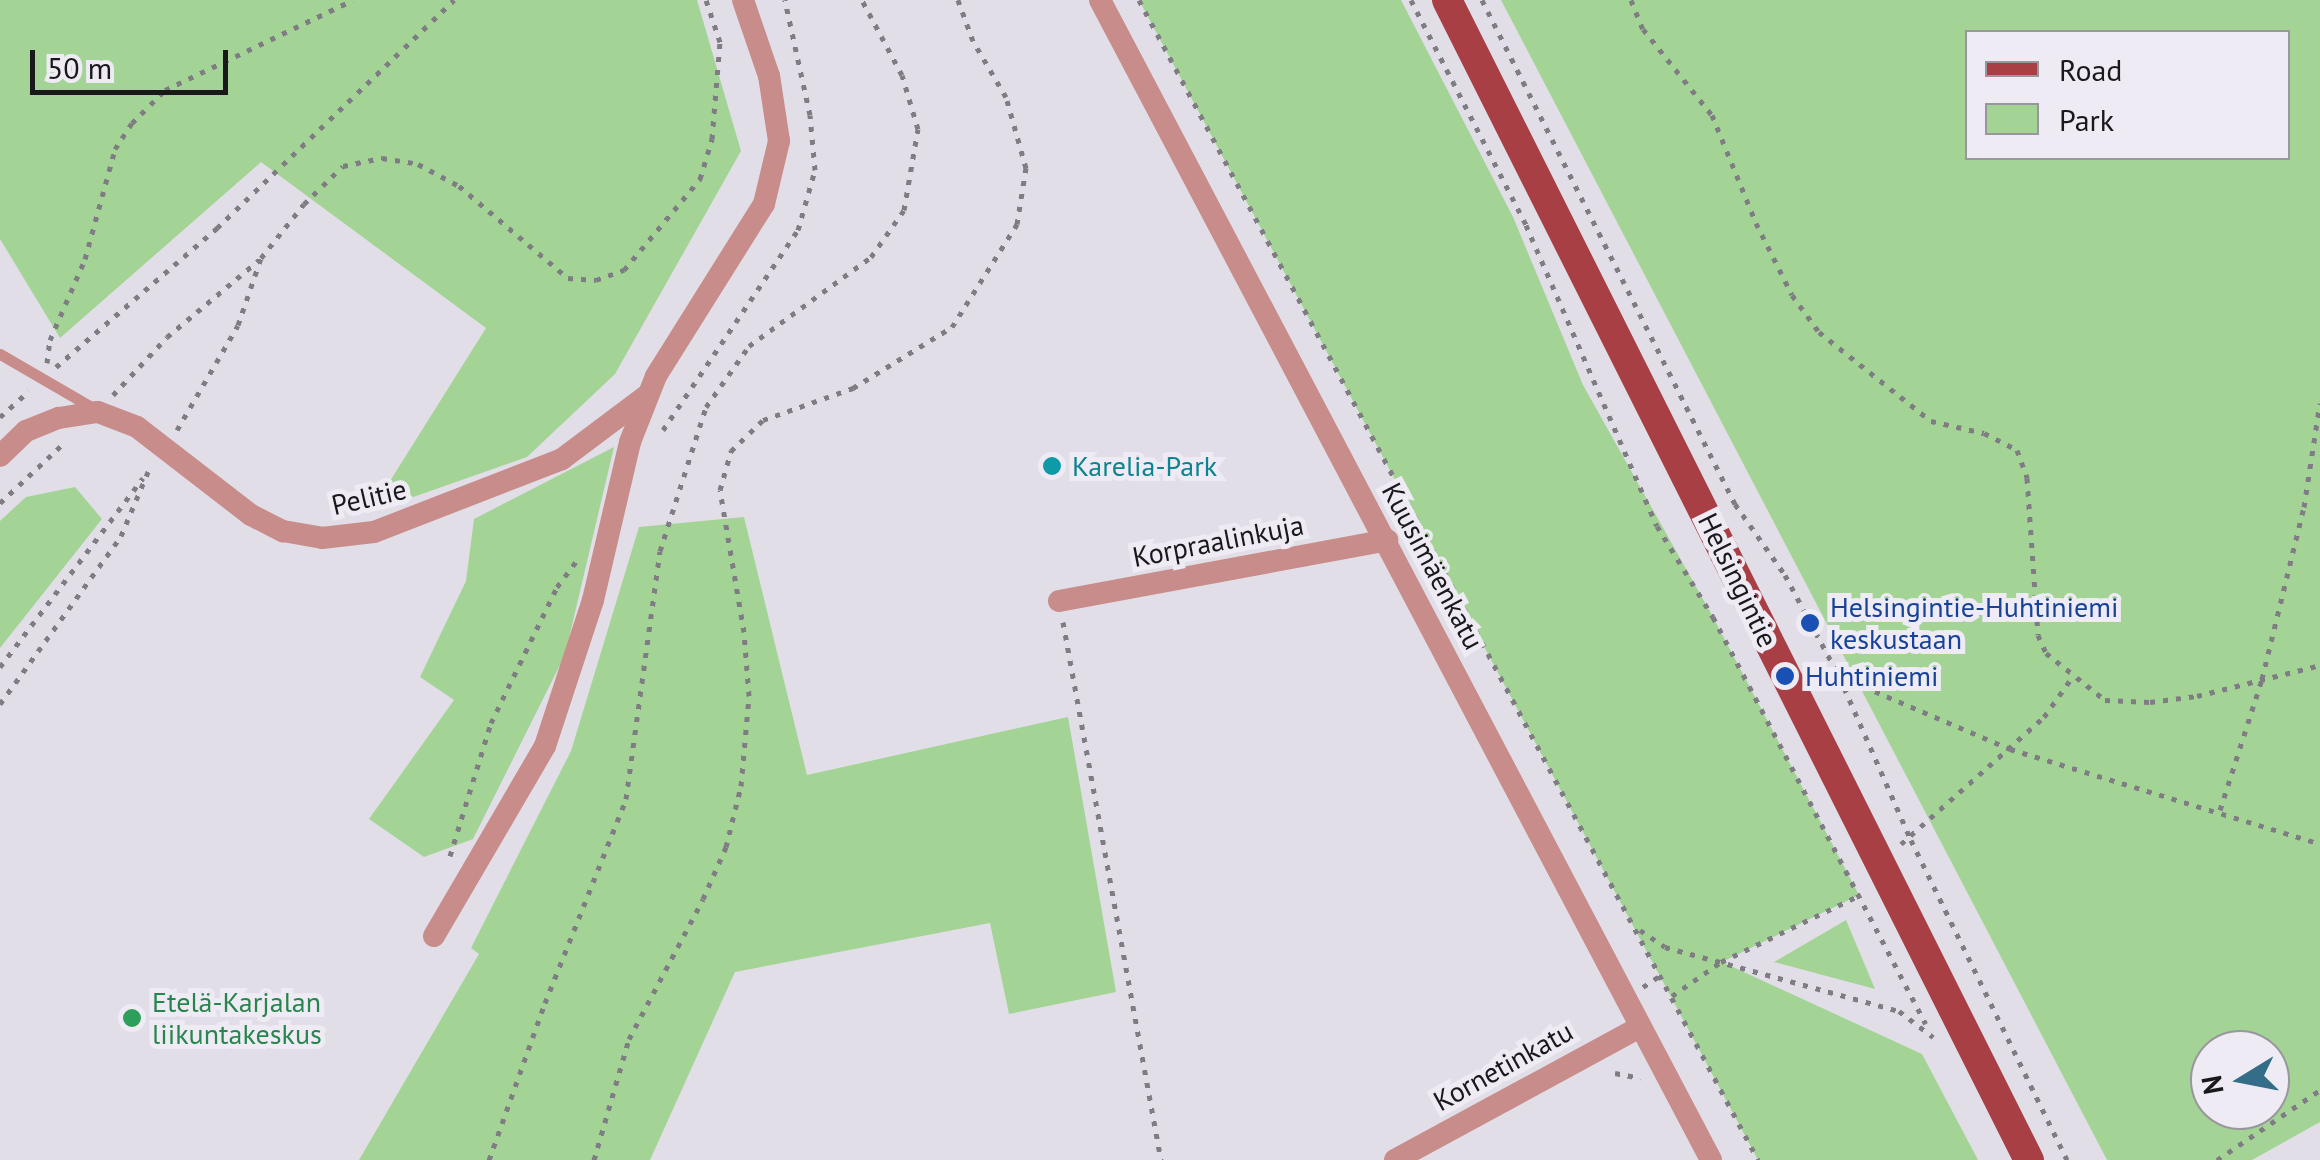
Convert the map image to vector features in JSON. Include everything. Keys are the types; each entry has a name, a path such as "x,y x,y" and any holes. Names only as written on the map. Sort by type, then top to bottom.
{"main road":[{"name":"Helsingintie","path":"1447,0 2029,1160"}],"street":[{"name":"Pelitie","path":"434,936 545,746 570,678 630,442 649,394 764,204 779,141 769,76 743,0"},
{"name":"Kuusimäenkatu","path":"1100,0 1712,1160"},
{"name":"Pelitie","path":"98,412 138,427 251,515 283,532 322,538 374,532 562,459 649,394"},
{"path":"0,456 26,432 59,418 98,412"},
{"name":"Korpraalinkuja","path":"1059,602 1387,540"},
{"name":"Kornetinkatu","path":"1394,1160 1640,1027"}],"lane":[{"path":"0,354 98,412"}],"path":[{"path":"353,0 165,90 132,123 115,149 85,259 50,340 46,376 217,228 454,0"},
{"path":"0,504 98,412 167,337 262,258 304,204 343,166 382,158 418,164 458,186 568,278 596,280 624,270 700,179 712,138 720,42 706,0"},
{"path":"489,1160 544,1002 626,799 660,550 706,407 750,346 871,257 904,210 918,129 896,62 862,0"},
{"path":"594,1160 629,1038 703,899 726,847 741,786 749,696 744,632 720,490 731,451 762,420 853,388 952,327 1016,224 1026,168 1006,97 973,40 958,0"},
{"path":"1140,0 1758,1160"},
{"path":"1411,0 1526,225 1658,526 1713,617 1933,1037 1899,1010 1665,947 1635,926"},
{"path":"1482,0 1736,504 1784,575 1839,676 1911,840 2067,1160"},
{"path":"1631,0 1643,29 1712,115 1763,238 1792,295 1819,332 1931,421 1984,433 2017,450 2027,478 2038,634 2046,654 2105,700 2150,702 2196,696 2320,665"},
{"path":"0,666 165,446 238,325 262,258"},
{"path":"0,417 44,378"},
{"path":"2220,810 2262,678 2304,507 2320,404"},
{"path":"0,704 121,536 148,471"},
{"path":"1059,602 1161,1160"},
{"path":"1839,676 2010,748 2320,844"},
{"path":"1911,840 2044,717 2073,676"},
{"path":"1672,996 1721,962 1859,895"},
{"path":"2218,1160 2320,1090"}],"green space":[{"path":"0,0 697,0 741,151 615,374 527,457 399,502 380,497 486,328 261,162 60,338 0,239"},
{"path":"1139,0 1401,0 1513,217 1583,385 1713,617 1859,895 1722,962 1922,1054 1978,1160 1758,1160"},
{"path":"1501,0 2320,0 2320,1122 2252,1160 2107,1160"},
{"path":"614,447 565,655 473,839 424,857 369,819 454,700 420,677 466,581 474,519"},
{"path":"75,487 102,519 0,648 0,521 26,497"},
{"path":"744,517 807,775 1068,717 1116,992 1009,1014 990,923 735,972 650,1160 359,1160 479,954 471,948 571,751 639,527"},
{"path":"1846,920 1875,989 1774,962"}],"place":[{"name":"Karelia-Park","path":"1052,466"},
{"name":"Helsingintie-Huhtiniemi keskustaan","path":"1810,623"},
{"name":"Huhtiniemi","path":"1785,676"},
{"name":"Etelä-Karjalan liikuntakeskus","path":"132,1018"}]}
